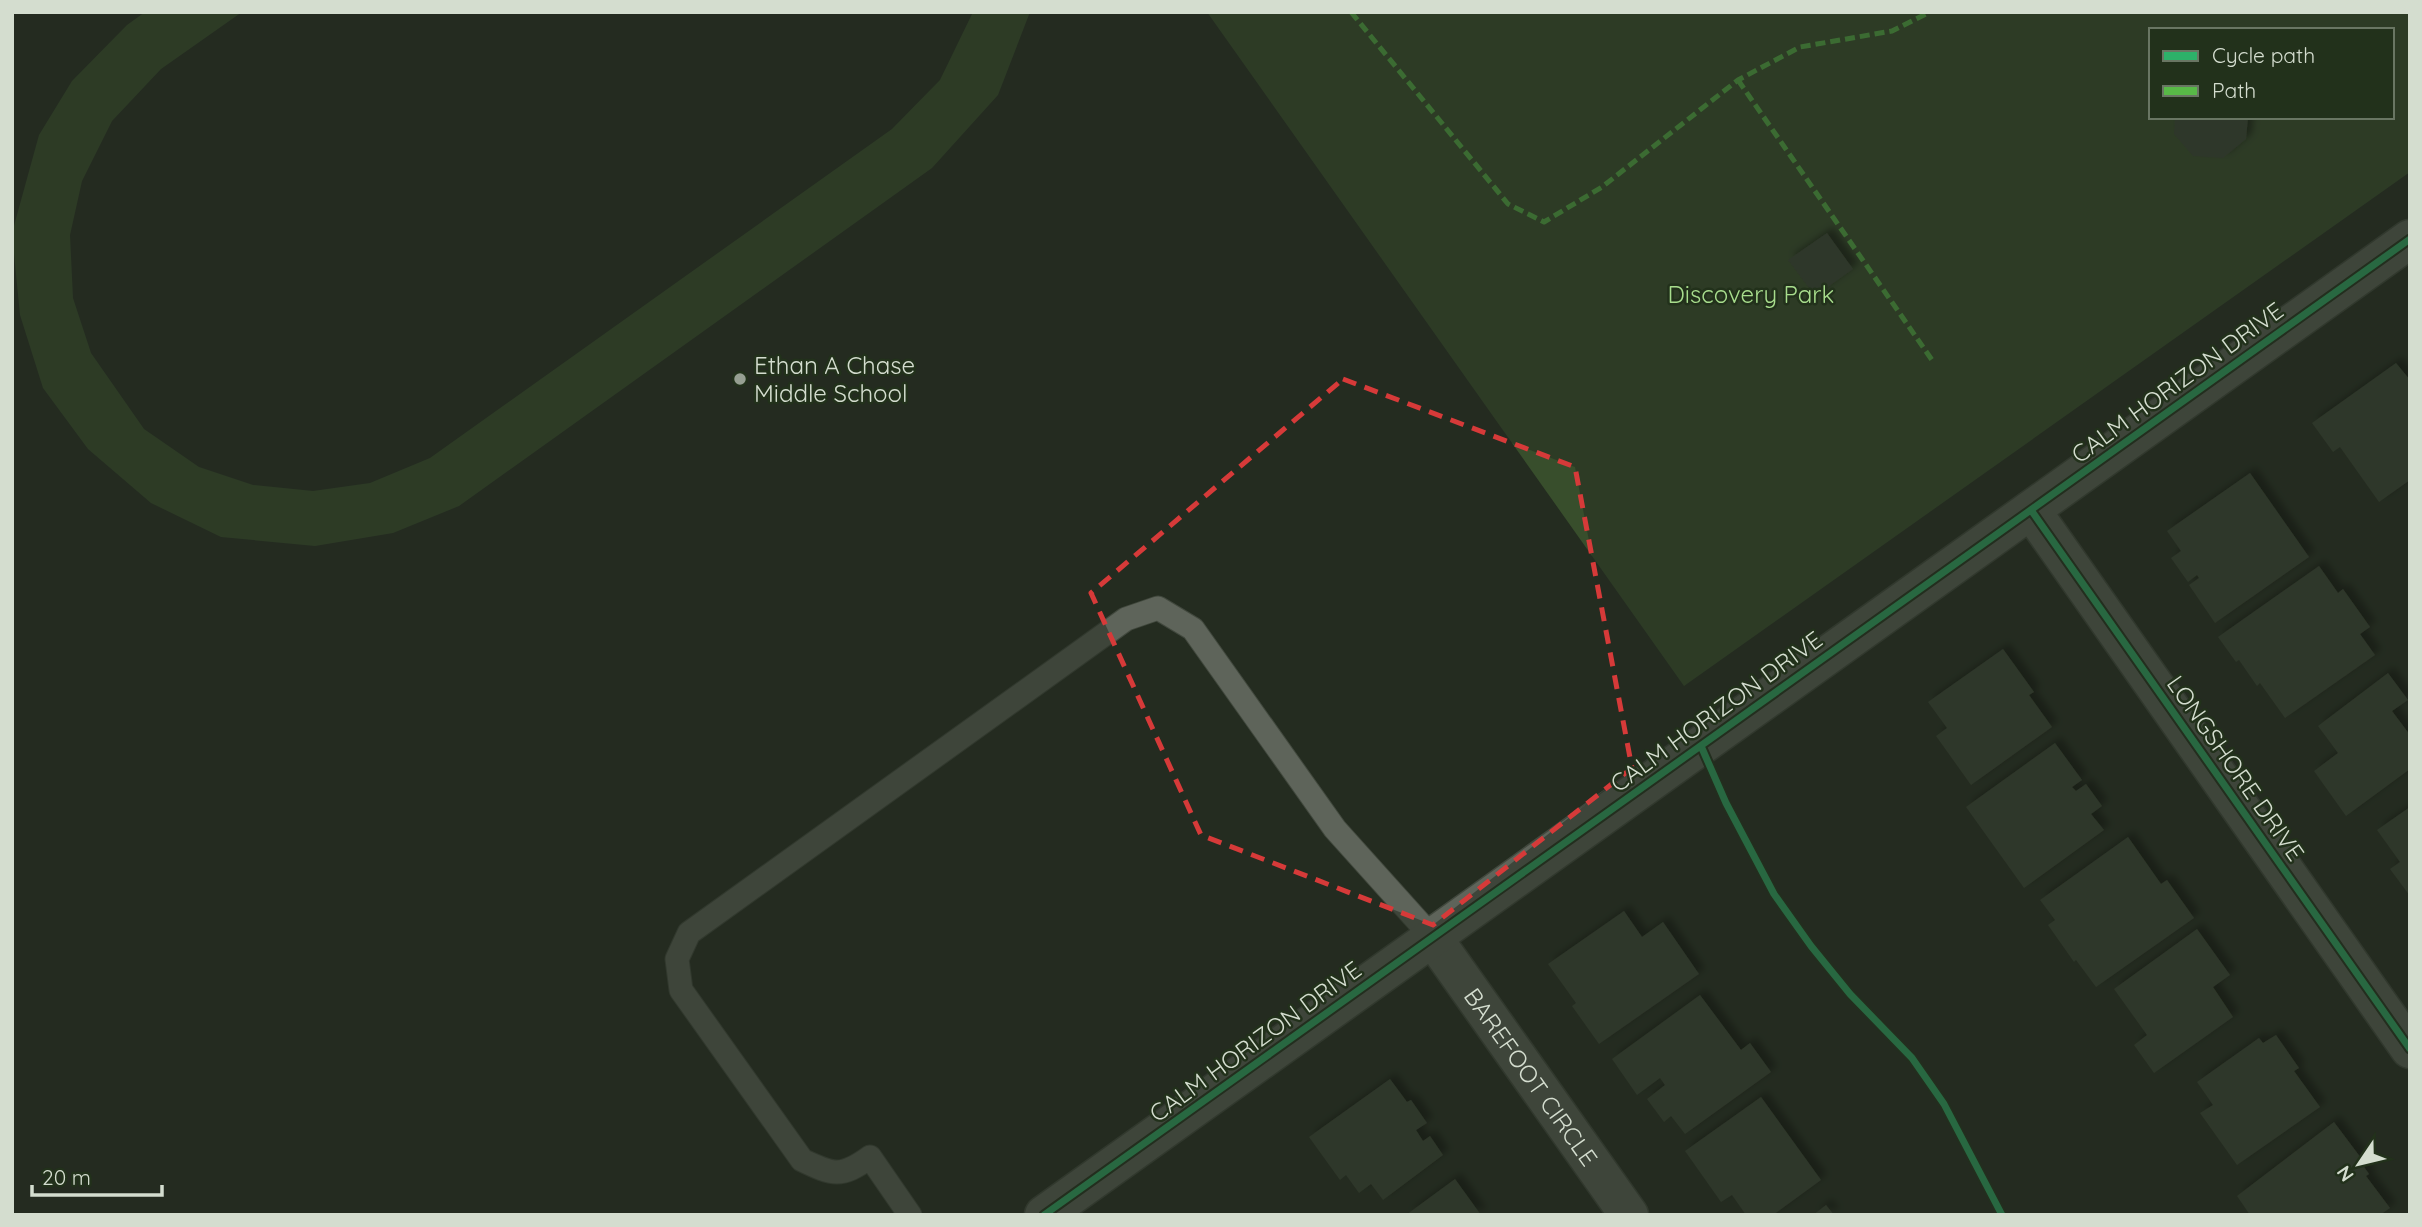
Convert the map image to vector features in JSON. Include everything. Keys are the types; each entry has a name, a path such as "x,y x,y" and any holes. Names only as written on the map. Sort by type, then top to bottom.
{"street":[{"name":"CALM HORIZON DRIVE","path":"1044,1215 2410,239"},
{"name":"LONGSHORE DRIVE","path":"2031,510 2410,1049"},
{"name":"BAREFOOT CIRCLE","path":"1433,938 1629,1215"}],"lane":[{"path":"910,1215 870,1157 853,1170 829,1173 802,1160 681,989 677,959 690,933 1126,619 1158,608 1193,629 1335,829 1433,938"}],"highlighted area":[{"path":"1343,379 1575,467 1632,768 1433,925 1201,835 1091,593"}],"green space":[{"path":"145,12 242,12 161,69 112,121 82,181 70,235 73,298 91,353 144,429 199,467 253,485 313,491 370,483 430,458 892,129 940,80 973,12 1030,12 998,95 932,168 459,506 393,533 315,546 221,537 151,503 88,449 43,388 20,315 12,233 39,135 72,81 127,25"},
{"name":"Discovery Park","path":"1207,12 2410,12 2410,172 1684,686"}],"building":[{"path":"2175,119 2248,119 2246,139 2223,158 2193,156 2174,134"},
{"path":"1827,233 1853,269 1815,296 1788,260"},
{"path":"2396,363 2410,380 2410,480 2379,502 2340,447 2333,452 2312,423"},
{"path":"2250,473 2309,557 2215,623 2189,585 2199,578 2197,575 2188,582 2171,558 2181,551 2167,531"},
{"path":"2319,566 2338,593 2343,589 2370,627 2360,634 2375,655 2285,718 2260,683 2257,686 2239,660 2236,662 2218,637"},
{"path":"2003,649 2034,692 2029,695 2052,727 1971,785 1936,736 1947,728 1928,702"},
{"path":"2388,673 2408,700 2392,711 2410,735 2410,769 2346,816 2314,771 2338,753 2318,726"},
{"path":"2055,743 2082,780 2072,787 2076,791 2086,784 2102,806 2091,814 2104,830 2024,888 1966,807"},
{"path":"2410,807 2410,896 2390,869 2400,862 2377,830"},
{"path":"2128,837 2161,884 2167,880 2194,918 2096,987 2048,925 2055,920 2040,900"},
{"path":"1624,911 1642,937 1663,922 1699,974 1599,1044 1572,1006 1576,1003 1548,964"},
{"path":"2197,929 2230,975 2213,987 2233,1017 2154,1073 2134,1045 2147,1035 2114,989"},
{"path":"1700,995 1741,1050 1750,1043 1771,1072 1685,1134 1671,1116 1664,1122 1647,1099 1665,1085 1660,1078 1637,1095 1612,1059"},
{"path":"2276,1035 2299,1068 2294,1071 2320,1107 2237,1165 2200,1113 2213,1105 2197,1082 2259,1038 2263,1043"},
{"path":"1390,1079 1407,1102 1411,1100 1427,1123 1416,1130 1423,1141 1430,1136 1443,1155 1383,1200 1371,1184 1359,1193 1346,1175 1340,1180 1309,1137"},
{"path":"1761,1097 1821,1180 1773,1215 1746,1215 1732,1195 1721,1202 1685,1151"},
{"path":"2334,1122 2364,1162 2362,1164 2369,1174 2366,1176 2390,1208 2380,1215 2250,1215 2237,1196"},
{"path":"1455,1179 1481,1215 1406,1215"},
{"path":"1826,1205 1834,1215 1813,1215"}],"marked path":[{"path":"1351,12 1508,204 1544,222 1602,187 1738,80 1800,47 1892,31 1930,12"},
{"path":"1738,80 1932,360"}],"cycle path":[{"path":"1044,1215 2410,239"},
{"path":"2031,510 2410,1049"},
{"path":"1701,746 1726,803 1774,894 1850,994 1912,1058 1944,1104 2002,1215"}],"place":[{"name":"Ethan A Chase Middle School","path":"740,379"}]}
